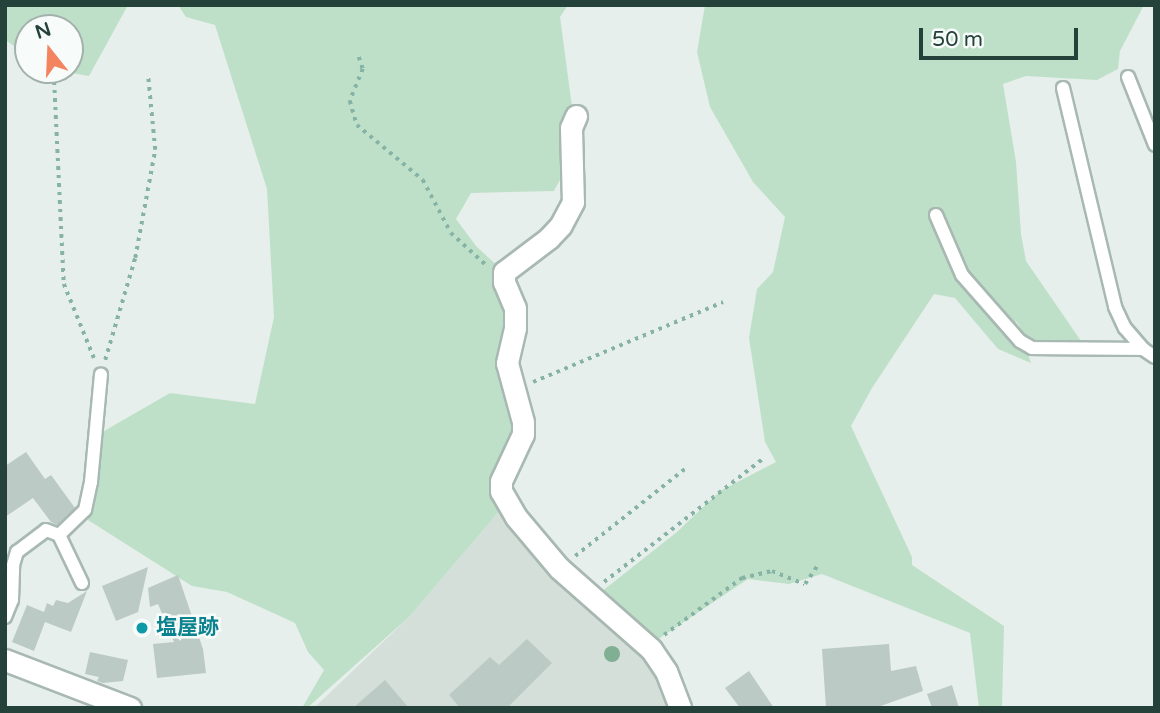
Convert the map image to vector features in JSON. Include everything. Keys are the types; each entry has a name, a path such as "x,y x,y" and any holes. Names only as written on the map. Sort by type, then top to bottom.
{"street":[{"path":"576,116 571,128 573,202 561,225 549,238 504,272 503,282 515,308 515,328 507,363 512,391 523,422 523,434 501,481 501,491 516,517 559,568 648,646 666,671 680,708"},
{"path":"5,660 130,708"}],"lane":[{"path":"1128,77 1155,145"},
{"path":"1063,88 1115,307 1125,328 1143,349 1155,357"},
{"path":"936,215 962,275 1020,341 1032,348 1143,349"},
{"path":"59,535 85,510 91,482 101,374"},
{"path":"5,617 12,600 13,565 17,552 46,530 59,535 82,583"}],"path":[{"path":"359,57 363,69 350,101 357,125 423,180 451,233 503,282"},
{"path":"101,374 135,258 155,150 148,77"},
{"path":"55,84 64,284 101,374"},
{"path":"512,391 723,302"},
{"path":"589,594 764,458"},
{"path":"559,568 685,468"},
{"path":"648,646 742,578 772,570 805,584 817,566"}],"shaded area":[{"path":"507,502 661,671 670,708 314,708 409,617"}],"green space":[{"path":"5,5 128,5 89,76 84,75 84,14 14,14 14,46 5,40"},
{"path":"178,5 568,5 560,17 573,114 568,165 554,191 471,193 456,219 476,246 504,272 512,361 523,422 507,502 409,617 307,708 302,708 324,670 308,652 295,623 227,592 192,586 88,520 98,474 99,434 170,393 255,404 274,317 267,189 215,25 186,17"},
{"path":"705,5 1144,5 1120,51 1118,69 1097,80 1026,76 1003,84 1016,162 1021,234 1026,261 1081,341 1032,348 1015,319 1031,363 998,349 955,298 934,294 872,388 851,426 912,557 912,565 1004,626 1002,708 979,708 970,633 822,574 789,584 748,579 648,646 601,592 677,532 720,491 776,462 765,442 749,338 757,289 773,272 785,217 753,182 710,107 697,52"}],"building":[{"path":"26,452 45,479 51,475 75,508 57,525 51,522 33,498 5,517 5,466"},
{"path":"148,567 138,612 116,621 102,586"},
{"path":"178,575 203,649 206,673 157,678 153,644 174,642 158,604 150,607 148,588"},
{"path":"87,591 71,632 45,622 34,651 12,642 27,605 44,612 47,603 53,606 56,600 68,603"},
{"path":"527,639 552,663 507,708 460,708 449,695 490,657 499,665"},
{"path":"889,644 891,671 916,666 923,691 875,708 826,708 822,649"},
{"path":"90,652 128,660 123,681 103,683 97,681 99,677 85,674"},
{"path":"749,671 774,708 740,708 725,688"},
{"path":"385,680 409,708 353,708"},
{"path":"952,685 959,708 932,708 927,694"}],"place":[{"name":"塩屋跡","path":"142,628"}]}
